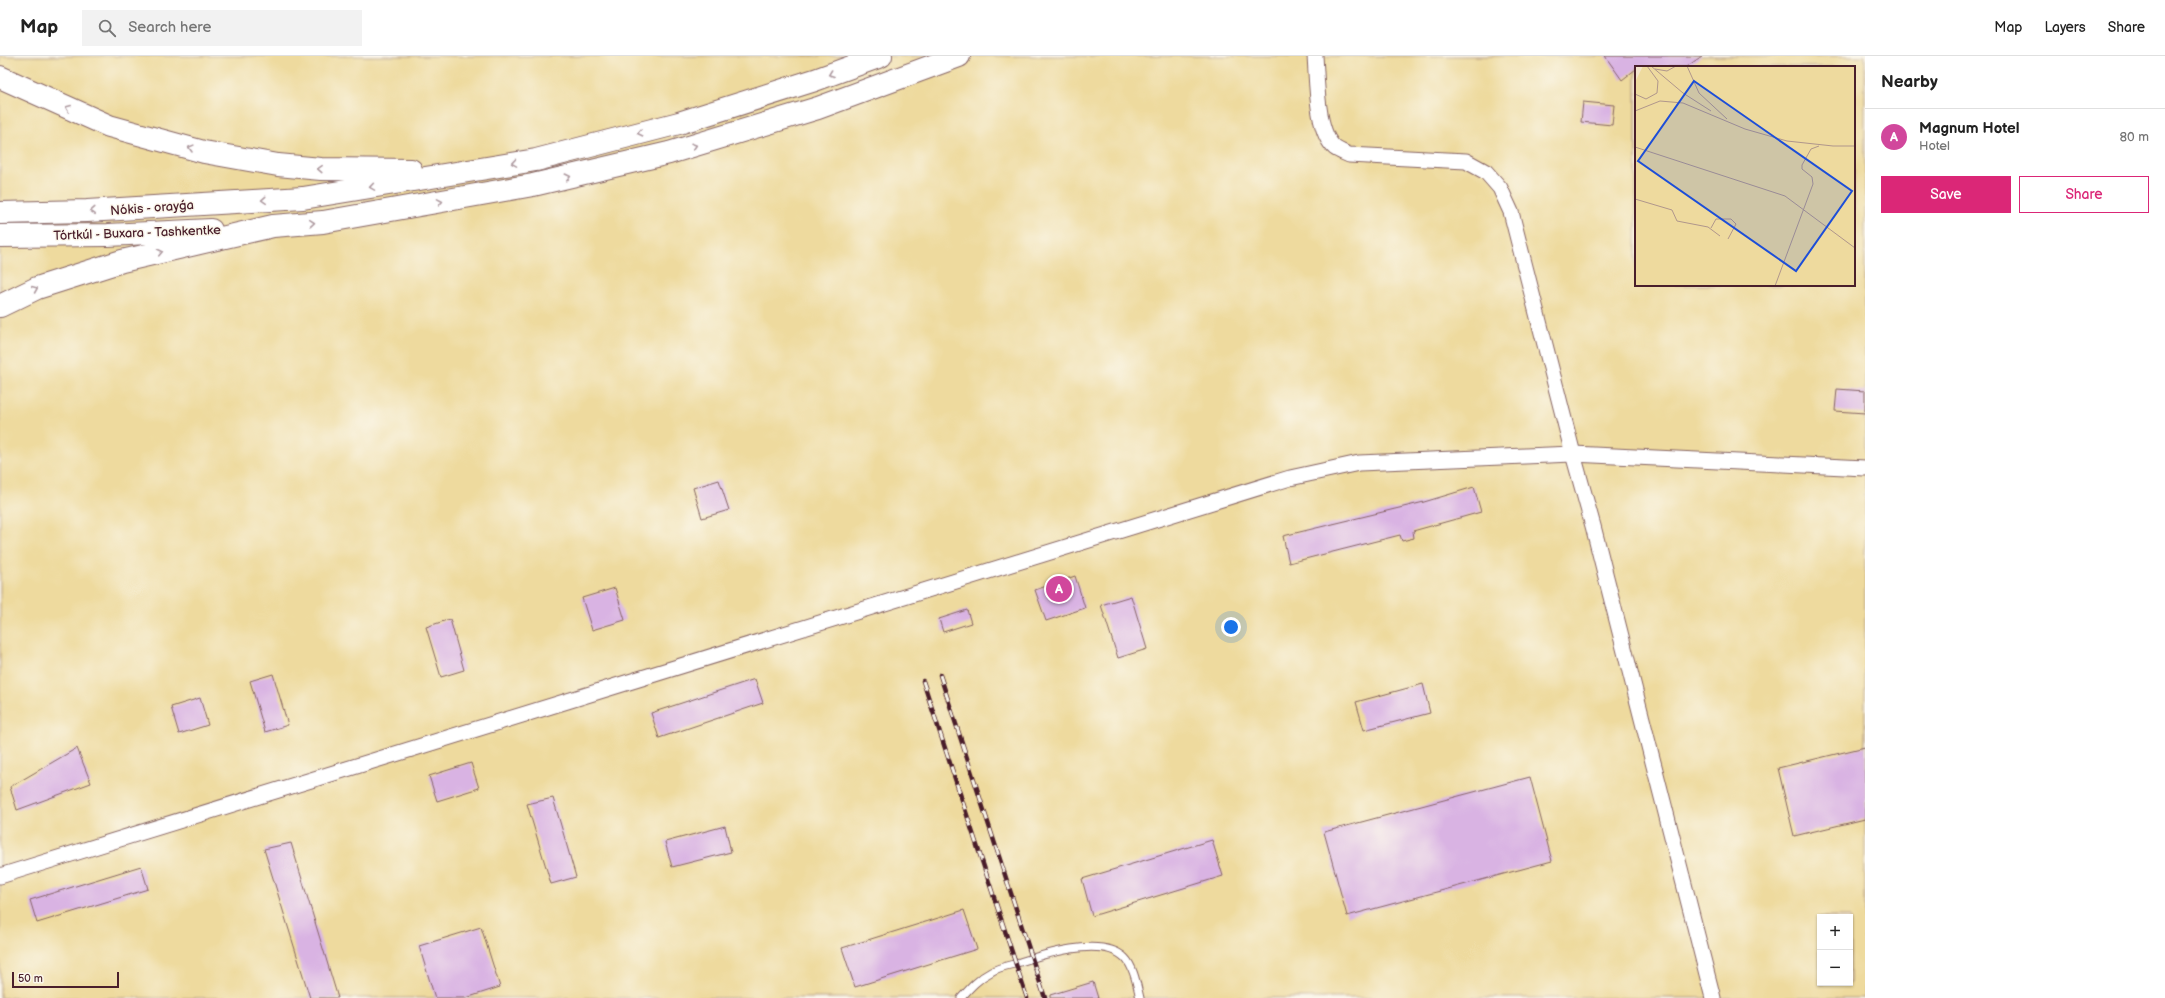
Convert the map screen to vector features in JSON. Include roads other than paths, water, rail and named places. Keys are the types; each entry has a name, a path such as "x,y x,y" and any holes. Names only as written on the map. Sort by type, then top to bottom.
{"highway":[{"path":"0,77 109,126 204,152 278,166 321,169 471,170 536,160 679,123 816,80 881,56"},
{"path":"0,306 37,288 122,261 273,226 323,222 533,185 669,153 818,108 959,56"},
{"name":"Nókis - orayǵa","path":"0,213 87,211 303,198 471,170"},
{"name":"Tórtkúl - Buxara - Tashkentke","path":"0,236 108,235 273,226"}],"street":[{"path":"1315,56 1322,122 1327,137 1336,148 1349,155 1466,161 1486,172 1500,188 1511,212 1572,454 1595,534 1713,998"},
{"path":"0,876 1290,478 1358,463 1572,454 1865,468"}],"lane":[{"path":"961,998 974,984 991,971 1058,950 1094,948 1117,952 1126,959 1140,998"}],"railway":[{"path":"940,675 1045,998"},
{"path":"923,681 1027,998"}],"place":[{"name":"Magnum Hotel","path":"1059,589"}]}
